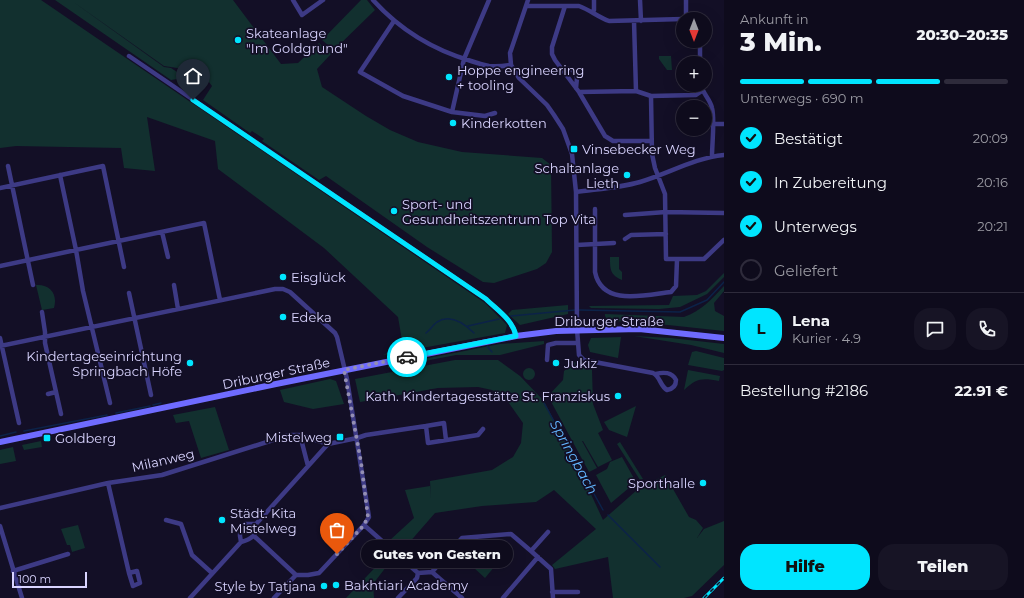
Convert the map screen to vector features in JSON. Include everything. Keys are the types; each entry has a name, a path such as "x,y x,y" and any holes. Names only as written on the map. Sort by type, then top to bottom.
{"main road":[{"name":"Driburger Straße","path":"0,442 344,370 516,336 556,331 639,329 724,338"}],"street":[{"path":"293,0 302,15 323,0"},
{"path":"373,0 394,20 424,42 464,59 488,66 511,65"},
{"path":"528,0 510,53 511,65 519,78 547,105 563,129 572,154 576,192 578,245 577,330 579,355 584,360 656,374 662,372 672,375 676,380 675,385 670,389 664,388 656,374"},
{"path":"593,12 594,0"},
{"path":"640,0 641,21"},
{"path":"686,0 686,12"},
{"path":"452,112 464,59 487,1"},
{"path":"526,6 579,6 609,21 676,20"},
{"path":"565,6 552,47 554,60 579,92 608,139 613,141 651,141"},
{"path":"394,20 360,72 403,96 452,112 485,116 495,113"},
{"path":"634,21 636,91"},
{"path":"129,56 486,299 509,322 515,331 516,336"},
{"path":"562,69 575,71 577,78 576,88"},
{"path":"579,92 636,91 651,96 696,95 700,92"},
{"path":"651,96 652,154 665,194 666,259 704,259 724,240"},
{"path":"712,124 724,124"},
{"path":"712,136 712,156"},
{"path":"576,192 621,187 658,176 702,159 712,156 724,156"},
{"path":"8,166 33,284"},
{"path":"0,188 103,166 124,267"},
{"path":"60,175 76,250 81,285 110,403"},
{"path":"595,209 596,278 601,286 608,292 617,296 627,297 671,292 676,286 677,260"},
{"path":"625,215 666,212 724,212"},
{"path":"0,266 204,223 220,300"},
{"path":"162,232 168,257"},
{"path":"626,239 631,235 666,234"},
{"path":"578,245 614,243"},
{"path":"174,284 178,309"},
{"path":"1,345 275,289 283,289 290,292 336,334 357,438 368,517 364,525 319,573 308,576 296,575 254,536"},
{"path":"129,293 151,395"},
{"path":"42,312 45,343 61,414"},
{"path":"0,338 19,423"},
{"path":"547,360 548,345 556,343 578,343"},
{"path":"48,394 56,392"},
{"path":"190,598 241,542 254,536 256,524 328,444 366,435 444,423 446,440"},
{"path":"426,426 428,443 478,435 483,429"},
{"name":"Milanweg","path":"0,508 108,484 162,475 290,435 300,435 328,444"},
{"path":"300,435 308,466"},
{"path":"108,484 129,573"},
{"path":"166,520 181,524 192,555 212,573"},
{"path":"241,542 240,528 246,524 256,524"},
{"path":"364,525 418,573 432,572 464,537 513,535 551,569 552,598"},
{"path":"0,526 22,598"},
{"path":"531,550 548,532"},
{"path":"13,571 68,554"},
{"path":"503,598 538,557"},
{"path":"432,572 462,598"},
{"path":"398,598 417,578 418,573"},
{"path":"274,598 296,575"},
{"path":"552,592 578,592"}],"green space":[{"path":"0,0 41,0 485,303 507,325 505,333 383,355 403,346 398,317 324,248 218,169 215,141 147,117 155,171 124,168 121,148 16,146 0,148"},
{"path":"55,0 233,0 281,64 298,63 319,43 331,54 317,69 322,87 390,130 418,142 462,152 542,158 551,165 552,252 546,263 537,269 494,283 483,282 427,247 326,176 319,180 262,141 264,139 252,131 250,133 203,100 212,86 206,78 184,69 164,66 72,1 164,67 171,68 180,74 177,79 171,80"},
{"path":"361,0 367,0 375,10 334,50 322,40"},
{"path":"659,56 671,56 672,70 667,70 659,59"},
{"path":"610,257 619,257 619,269 622,272 622,280 613,274 610,265"},
{"path":"724,273 724,277 707,294 680,307 659,309 591,308 589,306 669,305 673,296 697,295 706,291"},
{"path":"36,285 45,286 52,291 55,298 54,308 42,310"},
{"path":"724,286 724,291 714,303 715,311 724,316 724,331 640,322 608,321 605,316 605,314 684,317 701,308"},
{"path":"568,305 568,314 520,325 508,314 512,310"},
{"path":"634,336 671,338 724,344 724,353 691,345"},
{"path":"621,337 618,358 590,352 588,345 591,338"},
{"path":"544,341 544,344 500,355 456,355 388,368 388,366 500,344"},
{"path":"696,351 724,358 724,370 722,371 688,365 692,352"},
{"path":"455,360 498,360 520,376 544,401 603,520 637,490 665,475 689,517 696,520 703,528 697,538 704,529 724,521 724,565 692,596 684,598 613,598 608,557 555,569 552,565 596,529 554,490 536,502 482,506 435,513 401,552 389,541 414,518 405,490 430,486 431,499 430,481 492,470 513,457 521,443 523,423 504,396 492,390 478,387 438,388 360,402 355,379"},
{"path":"576,361 583,366 591,367 593,404 603,430 598,433 612,460 598,467 582,441 597,468 589,472 548,396 563,380 564,371"},
{"path":"529,368 533,370 535,374 533,378 529,380 525,378 523,374 525,370"},
{"path":"688,370 720,376 719,381 704,379 696,381 684,390"},
{"path":"330,379 336,381 344,404 313,409 284,402 280,390"},
{"path":"636,406 627,437 609,430 604,422"},
{"path":"215,407 229,450 201,458 189,421 176,423 173,415"},
{"path":"41,441 42,447 24,450 22,445"},
{"path":"620,442 643,479 640,480 617,444"},
{"path":"13,447 16,461 0,464 0,450"},
{"path":"622,457 636,482 611,503 596,475 607,469 610,462"},
{"path":"78,525 85,548 72,552 70,545 67,545 61,529"},
{"path":"389,553 393,558 373,584 374,598 346,598"},
{"path":"495,566 485,578 473,567"}],"waterway":[{"path":"579,310 680,312 707,300 724,282"},
{"path":"511,316 575,310"},
{"name":"Springbach","path":"426,333 437,322 447,319 452,319 462,323 474,333"},
{"path":"468,326 499,319"},
{"name":"Springbach","path":"487,346 492,352"},
{"path":"153,405 161,403"},
{"name":"Springbach","path":"544,403 603,510"},
{"path":"116,413 150,406"},
{"path":"24,431 107,415"},
{"path":"0,436 16,432"},
{"name":"Springbach","path":"608,515 660,567"}],"railway":[{"path":"704,598 724,578"}],"way so far":[{"path":"337,554 364,525 368,517 361,462 344,370 407,357"}],"place":[{"name":"Skateanlage \"Im Goldgrund\"","path":"238,40"},
{"name":"Hoppe engineering + tooling","path":"449,77"},
{"name":"Kinderkotten","path":"453,123"},
{"name":"Vinsebecker Weg","path":"574,149"},
{"name":"Schaltanlage Lieth","path":"627,175"},
{"name":"Sport- und Gesundheitszentrum Top Vita","path":"394,211"},
{"name":"Eisglück","path":"283,277"},
{"name":"Edeka","path":"283,317"},
{"name":"Kindertageseinrichtung Springbach Höfe","path":"190,363"},
{"name":"Jukiz","path":"556,363"},
{"name":"Kath. Kindertagesstätte St. Franziskus","path":"618,396"},
{"name":"Mistelweg","path":"340,437"},
{"name":"Goldberg","path":"47,438"},
{"name":"Sporthalle","path":"703,483"},
{"name":"Städt. Kita Mistelweg","path":"222,520"},
{"name":"Gutes von Gestern","path":"337,554"},
{"name":"Bakhtiari Academy","path":"336,585"},
{"name":"Style by Tatjana","path":"324,586"}],"route":[{"path":"193,100 486,299 509,322 515,331 516,336 407,357"}]}
